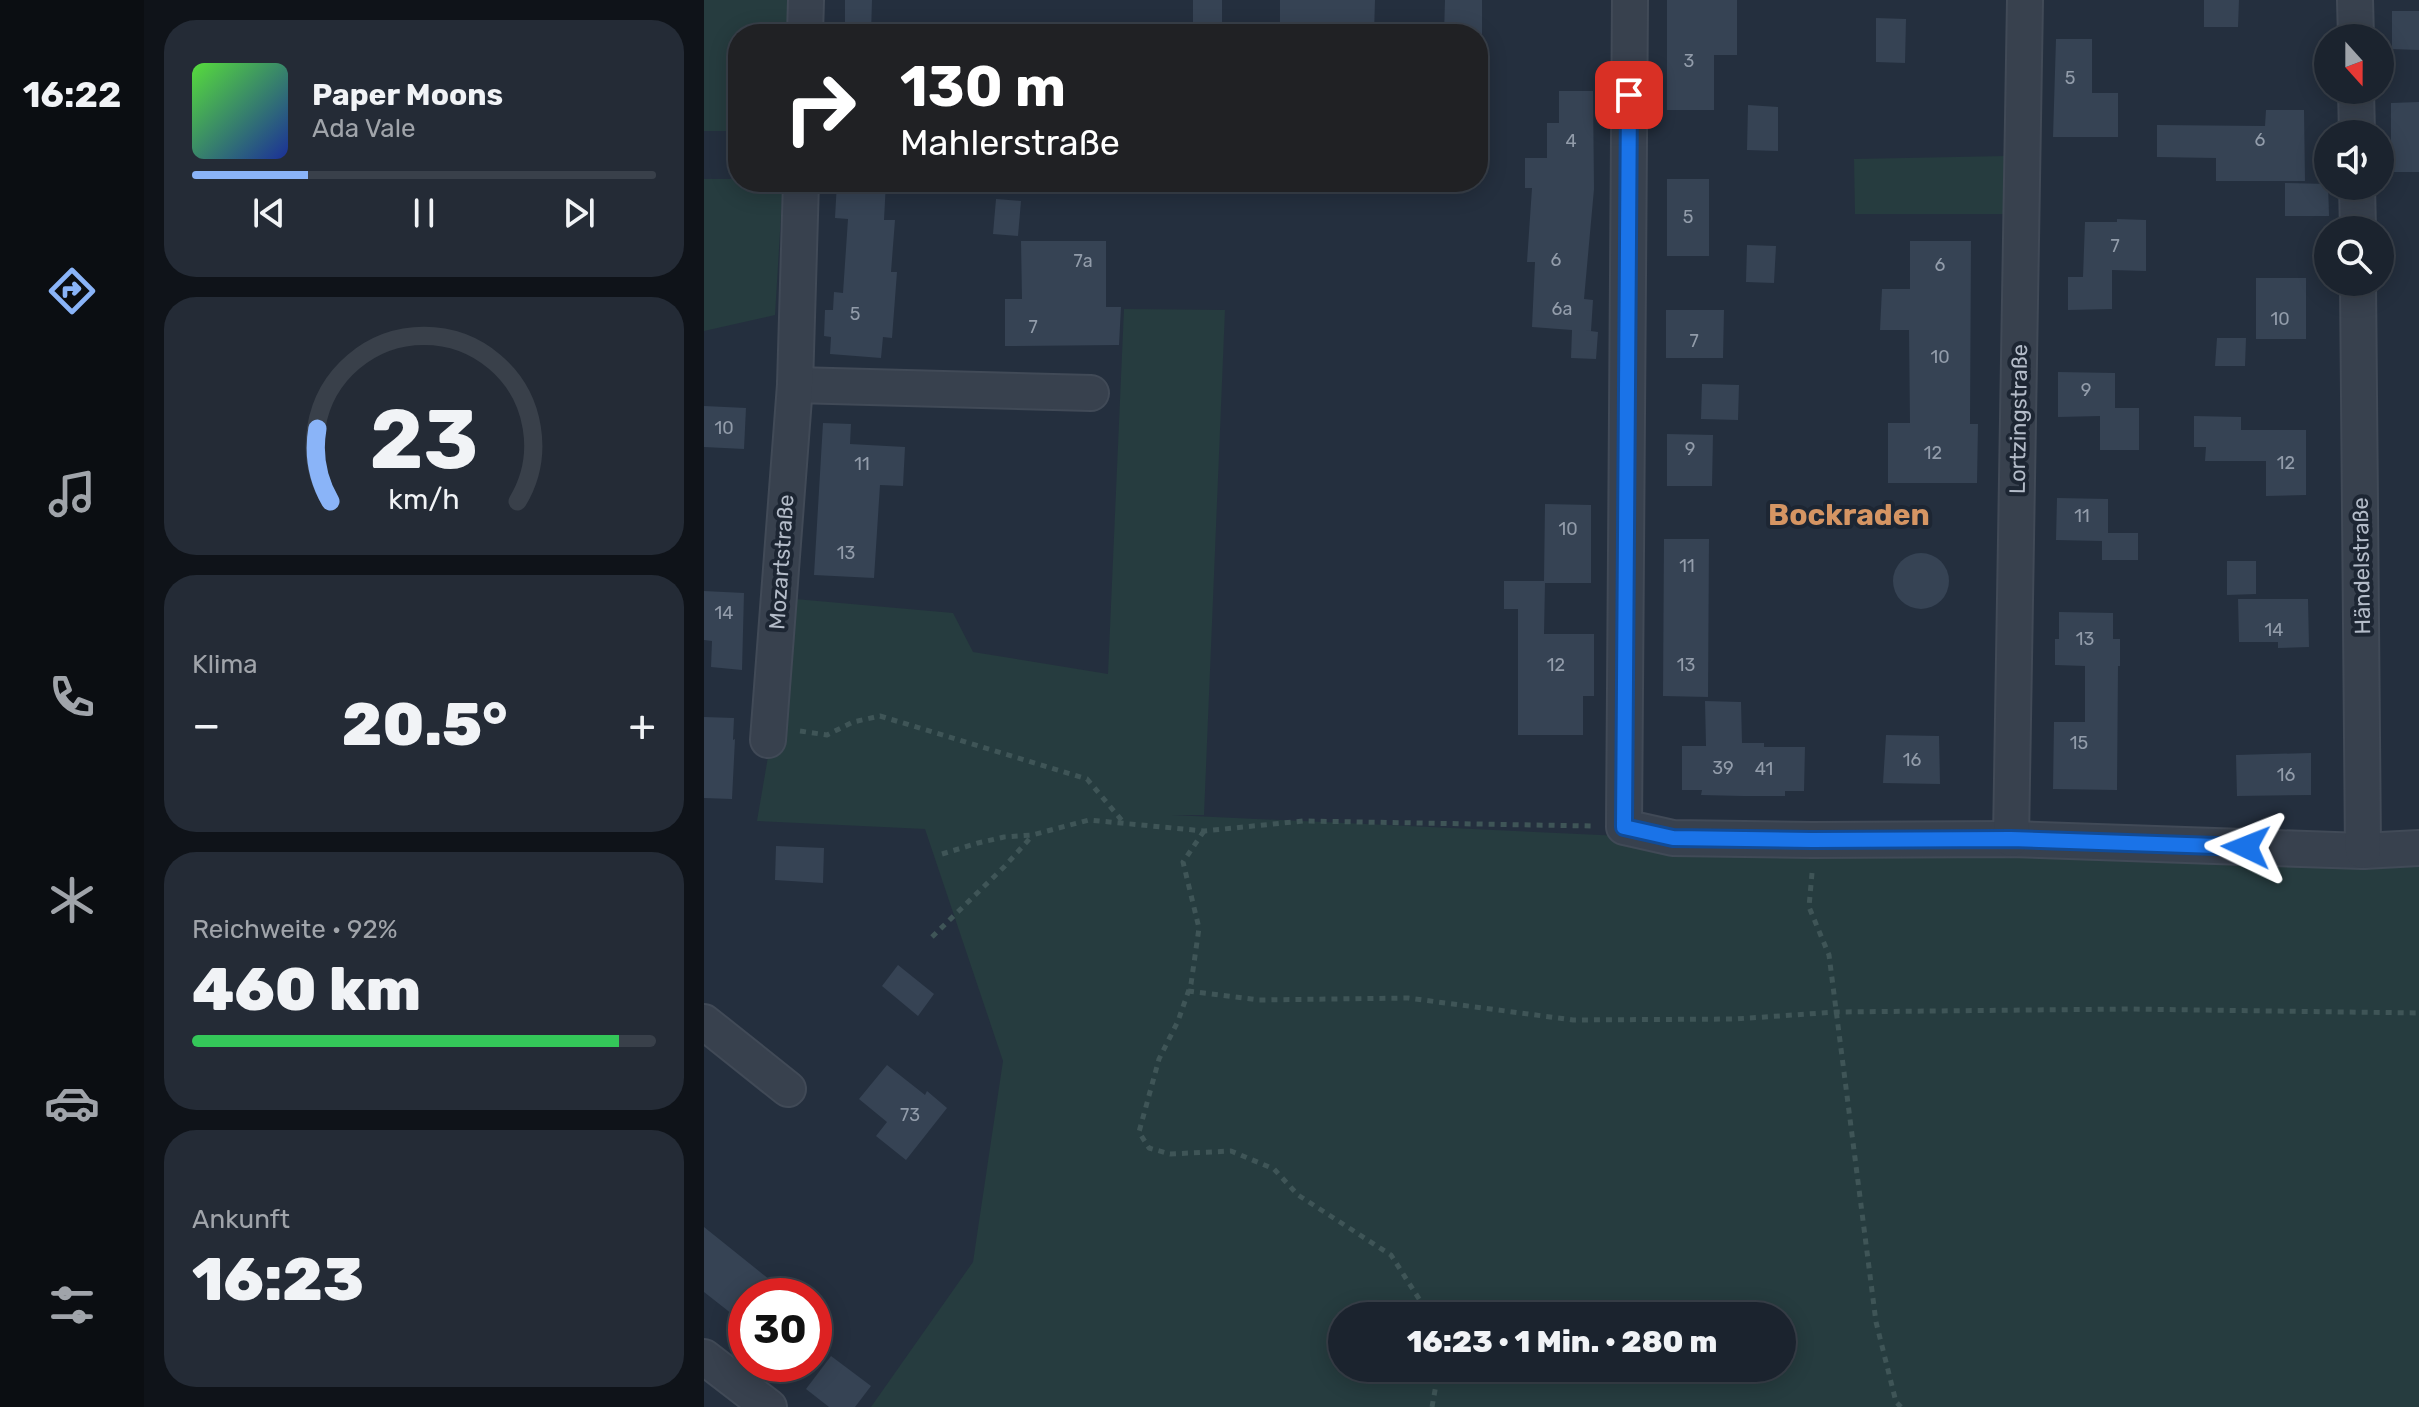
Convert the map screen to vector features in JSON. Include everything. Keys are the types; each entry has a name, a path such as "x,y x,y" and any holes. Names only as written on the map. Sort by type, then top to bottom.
{"street":[{"path":"805,24 806,0"},
{"path":"1630,0 1624,827 1673,838 2011,839 2363,851 2419,848"},
{"name":"Lortzingstraße","path":"2011,839 2025,0"},
{"path":"2355,0 2356,24"},
{"name":"Mozartstraße","path":"768,740 795,385 801,192"},
{"name":"Händelstraße","path":"2358,296 2363,851"},
{"path":"795,385 1091,393"},
{"path":"704,1022 788,1089"},
{"path":"704,1357 769,1407"}],"path":[{"path":"768,740 786,729 827,735 853,722 880,716 1087,779 1125,824"},
{"path":"942,854 1004,837 1032,835 1089,820 1204,831 1303,821 1624,827"},
{"path":"1204,831 1183,862 1199,928 1188,991 1178,1021 1159,1059 1139,1132 1149,1148 1170,1154 1231,1151 1274,1169 1298,1195 1391,1255 1421,1302"},
{"path":"932,937 1005,866 1032,835"},
{"path":"1812,840 1809,907 1829,955 1876,1322 1898,1405 1888,1407"},
{"path":"1188,991 1259,1000 1408,998 1573,1020 1735,1019 1836,1012 2129,1009 2419,1013"},
{"path":"1432,1407 1436,1382"}],"green space":[{"path":"704,0 789,0 788,24 728,24 728,131 704,131"},
{"path":"2007,156 2009,214 1855,214 1854,159"},
{"path":"704,179 728,179 728,192 782,192 775,315 704,331"},
{"path":"1124,309 1225,310 1204,815 1172,815 1622,836 2419,858 2419,1407 871,1407 973,1262 1003,1061 925,829 757,821 795,599 953,613 973,652 1108,674"}],"building":[{"path":"845,0 872,0 871,24 845,24"},
{"path":"1193,0 1222,0 1222,24 1193,24"},
{"path":"1280,0 1375,0 1374,24 1280,24"},
{"path":"1445,0 1482,0 1482,24 1444,24"},
{"path":"1667,0 1737,0 1737,55 1714,55 1714,110 1667,110"},
{"path":"2204,0 2239,0 2238,27 2204,27"},
{"path":"2392,11 2419,11 2419,50 2394,49"},
{"path":"1876,18 1906,19 1905,63 1876,62"},
{"path":"2056,39 2092,39 2092,93 2118,93 2118,137 2053,137"},
{"path":"1559,91 1593,91 1594,189 1584,299 1593,300 1591,331 1583,330 1598,332 1596,359 1571,358 1572,330 1532,327 1535,262 1527,262 1532,188 1525,188 1525,158 1547,158 1547,123 1559,123"},
{"path":"2419,102 2419,172 2394,172 2391,104"},
{"path":"1748,105 1778,107 1778,151 1747,150"},
{"path":"2266,110 2304,110 2305,181 2216,181 2216,158 2157,157 2157,125 2265,126"},
{"path":"1667,179 1709,179 1709,256 1667,256"},
{"path":"2285,183 2314,184 2314,200 2328,200 2329,216 2285,216"},
{"path":"836,192 885,192 884,220 895,220 891,272 897,272 892,338 883,337 881,358 830,354 831,337 824,336 825,310 833,310 834,292 843,293 848,219 835,218"},
{"path":"996,199 1021,201 1018,236 993,234"},
{"path":"2117,219 2146,220 2146,271 2112,270 2112,309 2068,310 2068,277 2083,277 2085,222 2117,222"},
{"path":"1021,241 1106,241 1106,307 1121,307 1119,345 1005,346 1005,299 1022,299"},
{"path":"1910,241 1971,241 1970,424 1978,424 1977,483 1888,483 1888,423 1910,423 1909,330 1880,330 1882,289 1910,289"},
{"path":"1747,245 1776,246 1774,283 1746,282"},
{"path":"2256,278 2306,278 2306,339 2256,339"},
{"path":"1666,310 1724,310 1723,358 1666,358"},
{"path":"2217,338 2246,338 2245,366 2215,366"},
{"path":"2058,372 2115,373 2115,408 2139,408 2139,450 2100,450 2100,416 2058,417"},
{"path":"1702,384 1739,385 1738,420 1701,419"},
{"path":"704,406 746,408 744,449 704,447"},
{"path":"2194,416 2241,417 2241,430 2306,430 2306,495 2266,496 2266,461 2205,461 2206,447 2194,447"},
{"path":"823,423 851,424 850,444 905,447 903,486 880,485 874,578 814,575"},
{"path":"1667,434 1713,435 1712,486 1667,486"},
{"path":"2057,498 2108,499 2108,533 2138,533 2138,560 2102,560 2102,541 2056,540"},
{"path":"1545,504 1591,505 1591,583 1545,583 1544,634 1594,634 1594,696 1583,696 1583,735 1518,735 1518,609 1504,609 1504,581 1544,581"},
{"path":"1664,539 1709,539 1708,697 1663,696"},
{"path":"1921,553 1941,561 1949,581 1941,601 1921,609 1901,601 1893,581 1901,561"},
{"path":"2227,561 2256,561 2256,594 2227,595"},
{"path":"704,591 744,593 742,670 711,667 712,641 704,640"},
{"path":"2238,599 2308,599 2309,647 2278,648 2278,642 2239,642"},
{"path":"2059,612 2113,613 2113,639 2120,639 2117,790 2053,789 2054,722 2085,722 2085,666 2055,665"},
{"path":"1705,701 1741,702 1742,743 1764,743 1764,747 1805,747 1804,791 1785,791 1785,796 1743,796 1701,795 1702,790 1682,790 1682,746 1706,746"},
{"path":"704,717 734,718 732,799 704,798"},
{"path":"1886,735 1939,736 1940,784 1883,783"},
{"path":"2311,753 2311,795 2237,796 2236,755"},
{"path":"776,846 824,848 823,883 775,880"},
{"path":"898,965 934,994 918,1016 882,986"},
{"path":"887,1065 947,1108 906,1160 876,1136 887,1122 859,1099"},
{"path":"704,1227 768,1278 728,1278 728,1311 704,1292"},
{"path":"832,1357 871,1386 855,1407 829,1407 806,1389 811,1382 832,1382"}],"district":[{"name":"Bockraden","path":"1849,515"}],"route":[{"path":"1629,95 1624,827 1673,838 2011,839 2246,847"}]}
